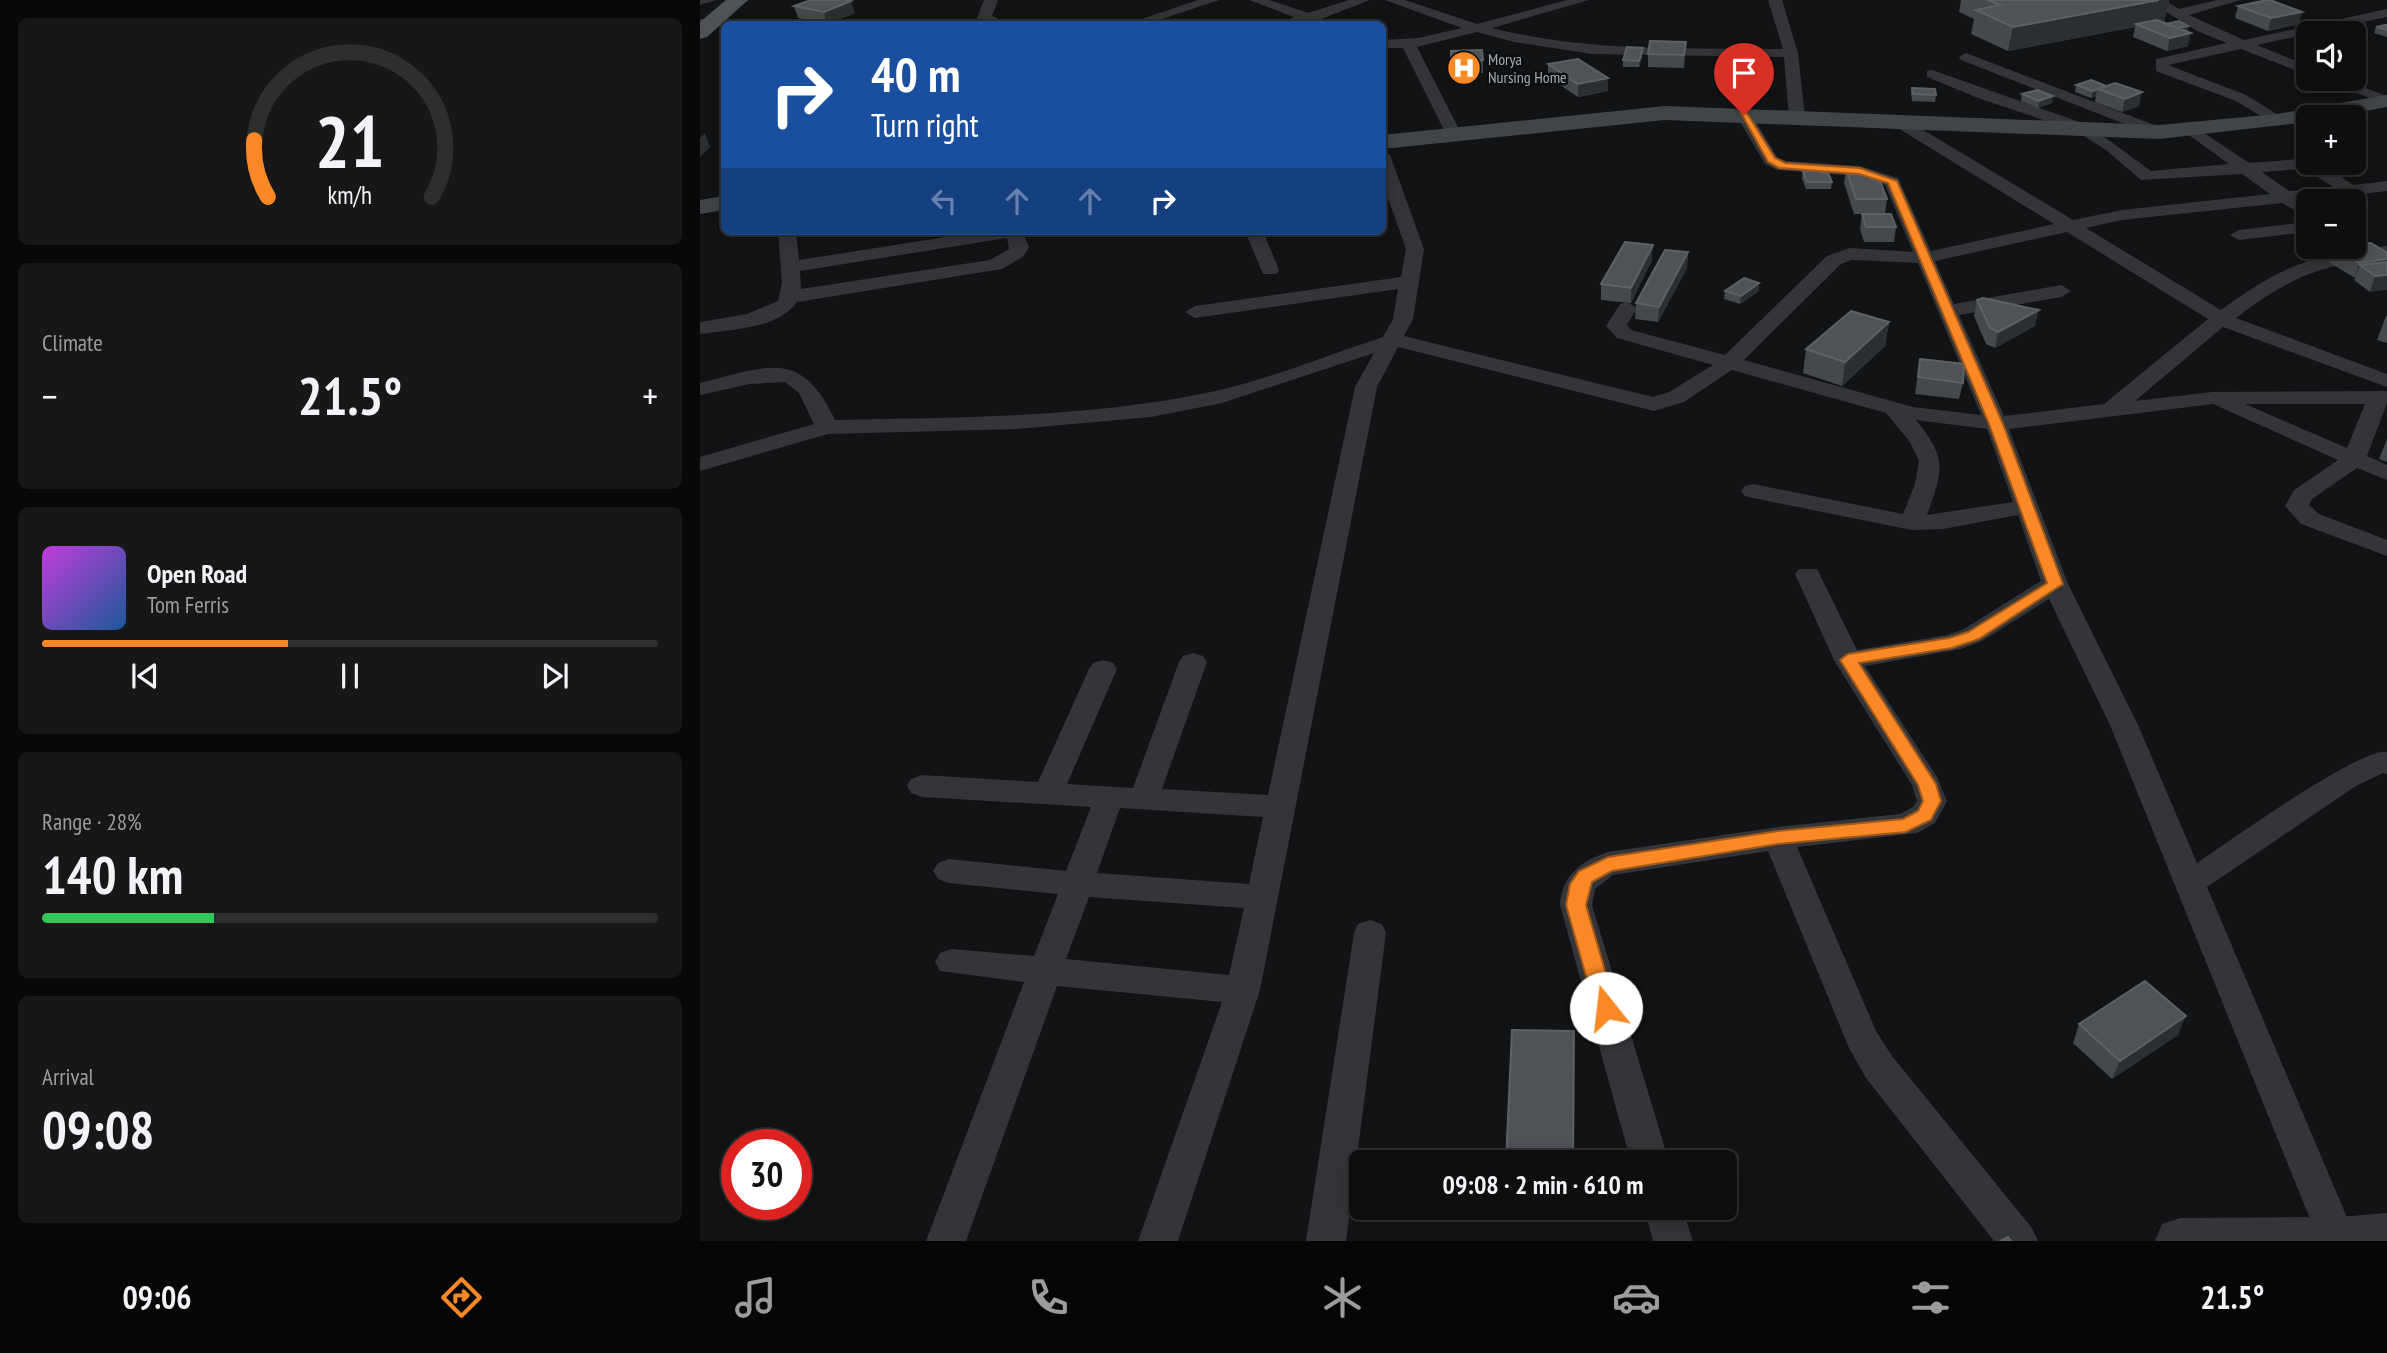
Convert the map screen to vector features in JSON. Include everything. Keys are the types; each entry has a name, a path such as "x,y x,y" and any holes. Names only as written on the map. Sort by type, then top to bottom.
{"main road":[{"path":"703,23 711,0"},
{"path":"703,23 738,0"},
{"path":"1386,142 1645,113 2159,132 2277,121 2386,101"},
{"path":"700,207 721,204"}],"street":[{"path":"700,1 711,0"},
{"path":"991,0 984,18 994,21"},
{"path":"1144,21 1212,0"},
{"path":"1256,0 1320,21"},
{"path":"1296,21 1363,0"},
{"path":"1386,44 1409,45 1438,40 1582,0"},
{"path":"1775,0 1791,53 1797,117"},
{"path":"2154,0 2176,14 2240,44 2296,66"},
{"path":"2176,14 2234,0"},
{"path":"1403,2 1518,41 1609,51 1791,53"},
{"path":"2277,121 2241,98 2161,68 2161,62 2387,13"},
{"path":"703,23 721,23"},
{"path":"1409,45 1454,135"},
{"path":"1966,57 2159,132"},
{"path":"1932,74 1983,95 2082,128 2112,146 2147,176 2299,164 2318,169 2348,189"},
{"path":"1983,95 2028,81"},
{"path":"2360,91 2386,101"},
{"path":"1744,115 1771,160 1783,166 1860,171 1892,181 1996,424 2055,584 2124,725 2338,1240"},
{"path":"1899,122 2223,320 2384,392"},
{"path":"2192,130 2296,204"},
{"path":"1158,1241 1243,990 1366,387 1379,358 1394,340 1403,319 1415,249 1386,166"},
{"path":"2366,189 2385,188"},
{"path":"700,464 827,427 1017,422 1151,410 1214,398 1394,340 1654,404 1673,401 1729,363 1834,260 1850,254 1924,258 2066,225 2122,215 2296,195"},
{"path":"2239,235 2296,228"},
{"path":"700,328 774,312 783,307 790,297 787,235"},
{"path":"789,268 989,235"},
{"path":"790,297 976,270 1008,262 1020,247 1015,235"},
{"path":"1256,235 1270,270"},
{"path":"2366,250 2387,252"},
{"path":"2366,254 2387,269"},
{"path":"2110,410 2223,320 2290,273 2334,259"},
{"path":"1195,312 1409,282"},
{"path":"1945,310 2061,291"},
{"path":"1627,308 1616,326 1625,334 1938,418 1996,424 2212,398 2384,392"},
{"path":"700,389 773,374 797,379 808,390 827,427"},
{"path":"2384,392 2354,460 2302,495 2297,506 2310,519 2387,549"},
{"path":"2212,398 2387,473"},
{"path":"1894,408 1928,449 1932,460 1912,523"},
{"path":"1753,491 1912,523 1943,522 2028,506"},
{"path":"1647,1150 1576,905 1579,884 1594,870 1608,864 1778,838 1906,825 1924,816 1932,801 1927,784 1848,660 1808,574"},
{"path":"1848,660 1952,643 1973,635 2055,584"},
{"path":"1143,800 1193,662"},
{"path":"1047,794 1103,669"},
{"path":"2190,883 2346,779 2385,758"},
{"path":"922,786 1280,807"},
{"path":"946,1241 1109,798"},
{"path":"1778,838 1861,1038 1879,1067 2018,1241"},
{"path":"949,871 1077,884 1262,897"},
{"path":"1326,1241 1370,933"},
{"path":"952,962 1243,990"},
{"path":"1667,1220 1673,1241"},
{"path":"2202,1240 2338,1240 2387,1236"}],"building":[{"path":"811,0 851,1 824,12 794,6"},
{"path":"1988,0 2159,0 2013,27 1976,10 2000,5"},
{"path":"2267,0 2302,12 2271,18 2238,6"},
{"path":"2157,20 2191,33 2170,38 2136,24"},
{"path":"2179,21 2188,26 2178,28 2166,24"},
{"path":"1650,41 1686,42 1684,55 1648,54"},
{"path":"1627,47 1643,48 1639,61 1623,60"},
{"path":"1482,50 1483,60 1451,60 1451,51"},
{"path":"1578,59 1608,78 1578,84 1548,64"},
{"path":"2091,80 2106,86 2093,91 2076,85"},
{"path":"2115,83 2142,92 2125,99 2098,89"},
{"path":"1912,88 1935,89 1936,95 1913,94"},
{"path":"2037,90 2053,96 2039,101 2022,94"},
{"path":"1820,169 1822,173 1828,173 1832,182 1807,182 1803,172"},
{"path":"1846,169 1869,174 1871,178 1880,181 1887,199 1856,199"},
{"path":"1862,214 1891,214 1896,227 1866,227"},
{"path":"1625,242 1653,245 1631,288 1601,284"},
{"path":"2371,243 2387,253 2387,259 2359,263 2353,259 2366,259 2366,244"},
{"path":"1665,250 1688,252 1659,307 1636,303"},
{"path":"2387,262 2387,275 2375,276 2360,265"},
{"path":"1744,278 1759,283 1741,296 1725,291"},
{"path":"1983,298 2039,310 1998,332 1990,328 1977,300"},
{"path":"1851,311 1889,322 1845,362 1806,349"},
{"path":"1920,359 1964,364 1963,383 1918,377"},
{"path":"2145,981 2186,1016 2120,1061 2079,1024"},
{"path":"1512,1030 1574,1031 1573,1150 1507,1150"}],"place":[{"name":"Morya Nursing Home","path":"1464,68"}],"route":[{"path":"1606,1008 1576,905 1579,884 1586,877 1608,864 1778,838 1906,825 1924,816 1932,801 1927,784 1848,660 1952,643 1993,625 2055,584 2045,550 1996,424 1892,181 1878,174 1860,171 1793,169 1783,166 1771,160 1744,115"}]}
